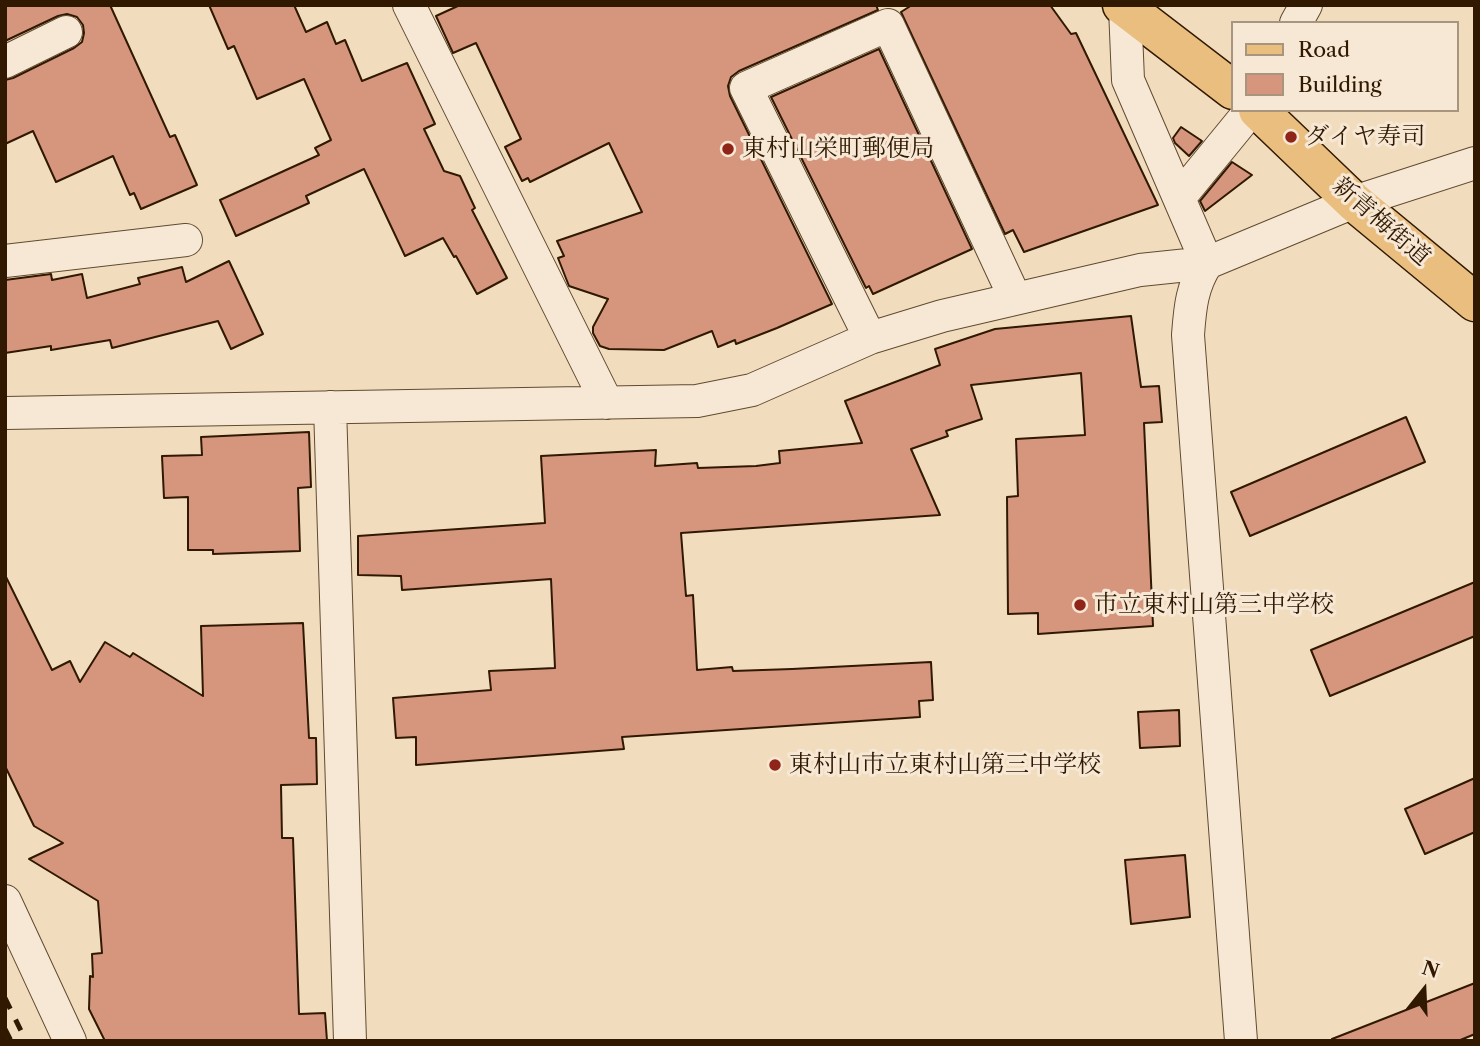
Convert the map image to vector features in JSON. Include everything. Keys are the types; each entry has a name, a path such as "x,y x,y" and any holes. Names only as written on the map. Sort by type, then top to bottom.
{"main road":[{"path":"1124,7 1232,89"},
{"name":"新青梅街道","path":"1260,112 1354,202 1475,302"}],"street":[{"path":"409,5 607,403"},
{"path":"1297,21 1306,5"},
{"path":"1124,7 1128,80 1207,263"},
{"path":"870,338 746,88 888,26 1015,298"},
{"path":"5,62 66,32"},
{"path":"1179,198 1249,112"},
{"path":"5,413 697,401 752,390 870,338 942,316 1140,271 1207,263 1354,202 1475,163"},
{"path":"5,261 186,240"},
{"path":"1207,263 1197,279 1191,297 1188,335 1241,1041"},
{"path":"330,407 350,1041"},
{"path":"5,901 70,1041"}],"building":[{"path":"5,5 110,5 170,137 175,135 197,185 141,209 134,193 130,195 113,156 56,182 33,131 5,144 5,80 74,48 82,42 84,33 83,25 77,17 67,14 5,41"},
{"path":"209,5 294,5 306,32 327,22 336,44 345,40 362,81 407,63 435,124 424,129 444,171 460,176 475,208 472,210 507,278 477,294 443,238 405,256 364,169 306,196 309,203 236,236 220,200 319,155 315,148 331,140 304,79 257,99 234,46 228,49"},
{"path":"460,5 876,5 878,10 739,71 731,77 728,86 730,96 832,304 736,344 735,340 718,347 712,331 664,350 609,349 600,346 593,327 608,299 569,286 558,258 564,256 557,241 642,212 609,143 530,182 528,178 522,181 505,147 521,139 476,43 453,53 436,16"},
{"path":"912,5 1050,5 1071,34 1076,33 1158,205 1024,252 1013,230 1005,234 901,12"},
{"path":"879,49 972,249 873,294 869,286 866,288 771,97"},
{"path":"1181,127 1202,141 1189,156 1173,138"},
{"path":"1232,162 1252,175 1205,211 1200,201"},
{"path":"229,261 263,334 231,349 218,321 112,348 110,340 51,350 51,346 5,353 5,280 51,274 52,280 82,274 87,298 140,284 138,278 182,267 186,282"},
{"name":"市立東村山第三中学校","path":"1131,316 1141,387 1159,386 1162,422 1144,423 1153,626 1038,634 1038,613 1008,614 1007,497 1018,496 1016,439 1085,435 1081,373 971,385 982,419 946,431 948,436 911,449 940,515 681,533 686,596 693,595 697,670 732,667 733,671 792,669 931,662 933,700 919,701 920,717 622,737 624,749 416,765 416,737 396,738 393,698 491,690 489,671 555,668 551,579 402,590 401,576 358,575 358,536 545,523 541,456 656,450 655,466 697,463 698,468 756,466 780,463 779,451 862,443 845,401 940,365 935,349 995,329"},
{"path":"1406,417 1425,462 1250,536 1231,492"},
{"path":"309,432 311,487 298,488 300,551 213,554 213,550 188,550 188,497 164,498 162,456 202,455 201,437"},
{"path":"5,575 52,670 70,661 80,682 105,642 130,657 133,653 203,696 201,626 303,623 309,738 316,738 317,784 281,785 282,838 293,838 299,1014 325,1013 327,1041 105,1041 89,1009 90,976 93,977 92,954 102,953 98,901 29,859 63,843 34,826 5,766"},
{"path":"1475,582 1475,636 1330,696 1311,650"},
{"path":"1179,710 1180,746 1140,748 1138,712"},
{"path":"1475,778 1475,832 1425,854 1405,809"},
{"path":"1185,855 1190,917 1131,924 1125,860"},
{"path":"1475,983 1475,1034 1458,1041 1332,1041 1332,1039"}],"railway":[{"path":"5,998 26,1041"},
{"path":"5,1029 11,1041"}],"place":[{"name":"ダイヤ寿司","path":"1291,137"},
{"name":"東村山栄町郵便局","path":"728,149"},
{"name":"市立東村山第三中学校","path":"1080,605"},
{"name":"東村山市立東村山第三中学校","path":"775,765"}]}
